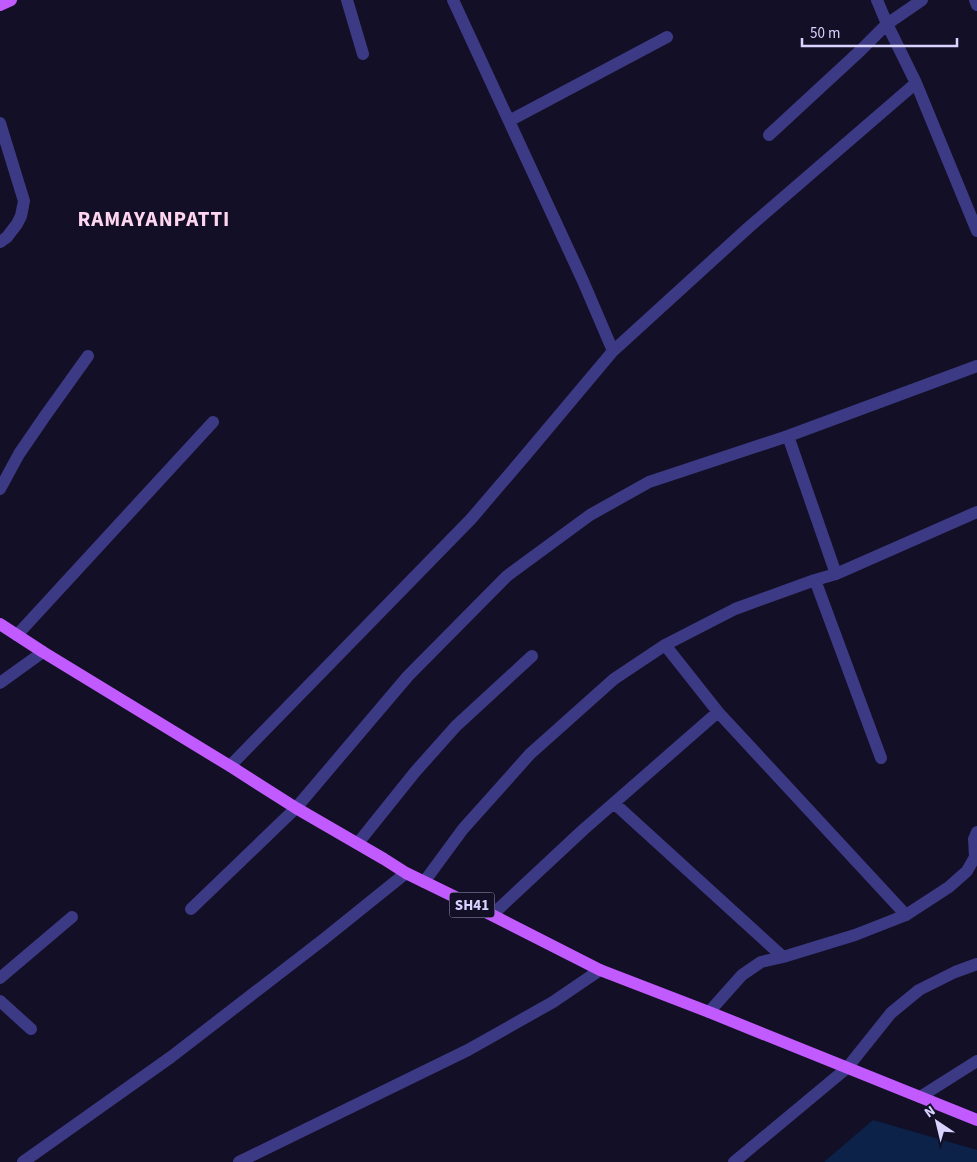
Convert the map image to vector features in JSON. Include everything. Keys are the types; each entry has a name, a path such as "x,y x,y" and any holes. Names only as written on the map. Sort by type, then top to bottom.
{"main road":[{"path":"0,5 11,0"},
{"name":"SH41","path":"0,624 296,808 406,873 600,970 977,1120"}],"street":[{"path":"347,0 363,54"},
{"path":"453,0 613,350"},
{"path":"877,0 916,83 977,231"},
{"path":"769,135 887,24 922,0"},
{"path":"975,0 977,5"},
{"path":"509,121 667,37"},
{"path":"230,766 471,518 613,350 748,228 916,83"},
{"path":"0,123 24,201 17,224 7,237 0,242"},
{"path":"0,490 19,454 88,356"},
{"path":"191,909 296,808 408,676 507,576 590,515 649,482 788,436 977,366"},
{"path":"16,635 213,422"},
{"path":"788,436 836,574"},
{"path":"424,882 463,829 530,754 614,679 665,645 735,609 836,574 976,514"},
{"path":"815,580 882,758"},
{"path":"665,645 718,712 906,915"},
{"path":"0,683 43,652"},
{"path":"358,844 415,772 456,726 532,656"},
{"path":"492,915 584,830 718,712"},
{"path":"615,804 783,957"},
{"path":"709,1012 742,975 761,962 855,935 906,915 949,887 967,871 975,857 974,839 977,832"},
{"path":"23,1162 171,1057 324,940 406,873"},
{"path":"0,978 72,917"},
{"path":"734,1162 847,1068 890,1012 919,990 955,972 977,964"},
{"path":"239,1162 468,1050 553,1002 600,970"},
{"path":"0,1001 30,1030"},
{"path":"920,1097 977,1060"}],"water":[{"path":"873,1120 977,1150 977,1162 824,1162"}],"district":[{"name":"RAMAYANPATTI","path":"154,219"}]}
